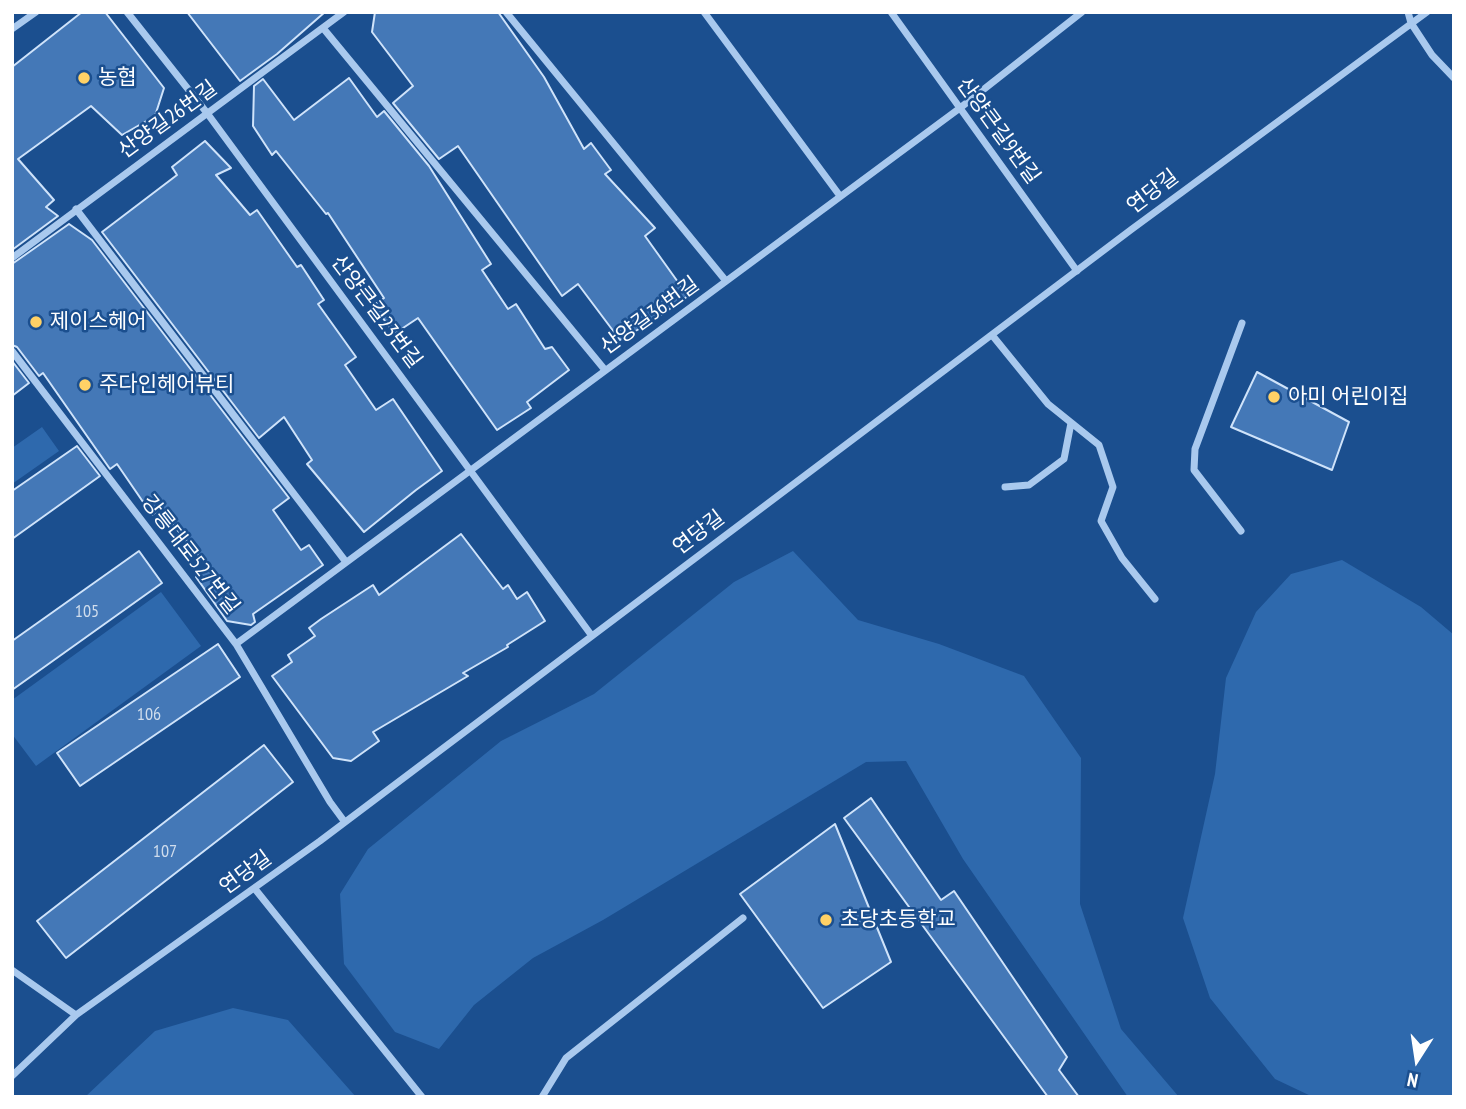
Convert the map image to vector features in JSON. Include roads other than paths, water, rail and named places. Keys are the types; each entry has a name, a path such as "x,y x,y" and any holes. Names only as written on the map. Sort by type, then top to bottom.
{"street":[{"path":"12,29 36,12"},
{"name":"산양큰길23번길","path":"127,12 206,113 592,636"},
{"name":"산양길26번길","path":"12,258 344,12"},
{"path":"506,12 726,281"},
{"path":"704,12 841,196"},
{"name":"산양큰길9번길","path":"891,12 1077,271"},
{"name":"산양길36번길","path":"236,643 960,108 1082,12"},
{"path":"1408,12 1411,23 1432,55 1454,78"},
{"name":"연당길","path":"12,1076 76,1015 255,889 1077,271 1427,12"},
{"path":"323,28 605,370"},
{"path":"76,209 346,562"},
{"path":"1241,531 1194,470 1195,449 1242,323"},
{"path":"992,335 1048,404 1099,445 1113,487 1101,521 1122,558 1155,599"},
{"name":"강릉대로527번길","path":"12,351 236,643 344,821"},
{"path":"1005,487 1029,485 1064,458 1071,423"},
{"path":"255,889 422,1097"},
{"path":"542,1097 566,1058 743,918"},
{"path":"12,970 76,1015"}],"place":[{"name":"농협","path":"84,78"},
{"name":"제이스헤어","path":"36,322"},
{"name":"주다인헤어뷰티","path":"85,385"},
{"name":"아미 어린이집","path":"1274,397"},
{"name":"초당초등학교","path":"826,920"}]}
